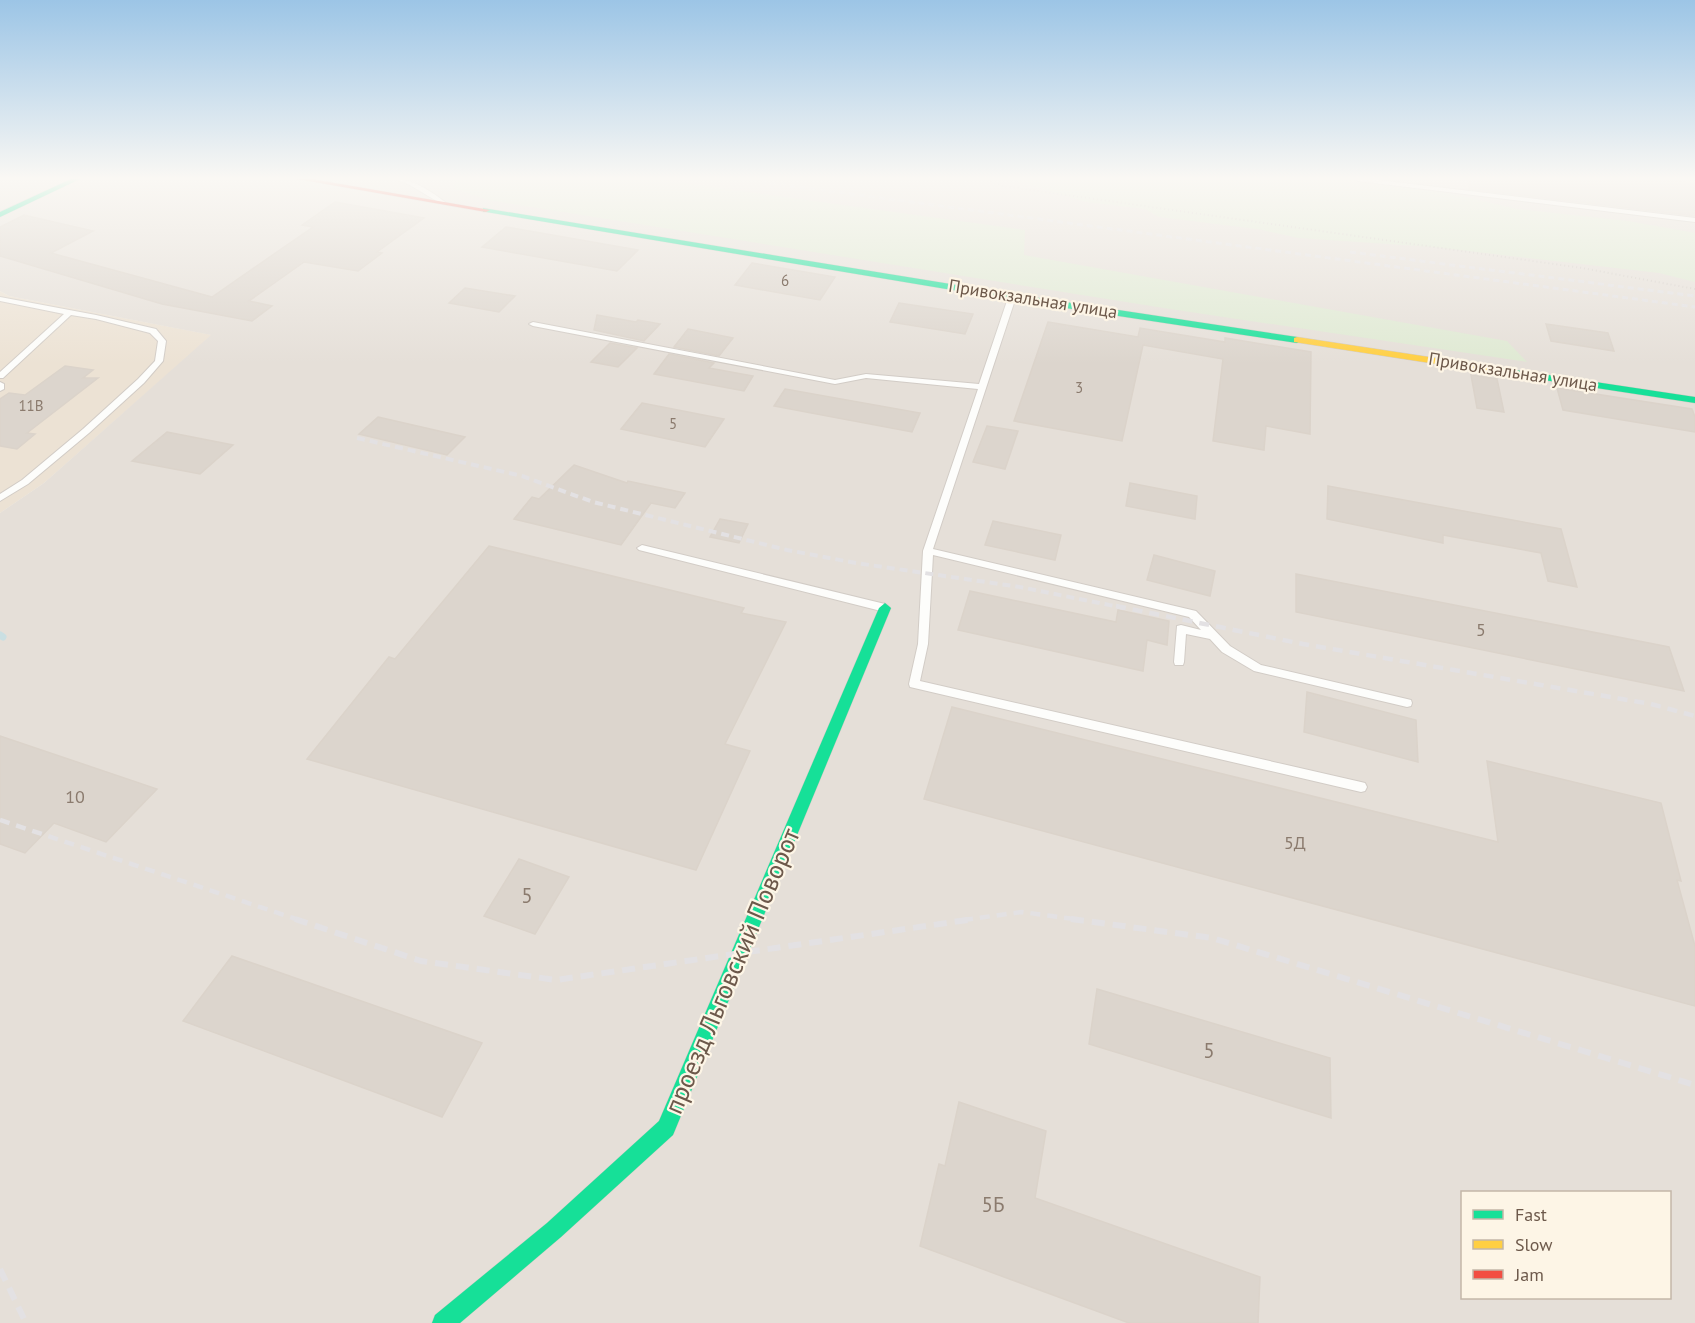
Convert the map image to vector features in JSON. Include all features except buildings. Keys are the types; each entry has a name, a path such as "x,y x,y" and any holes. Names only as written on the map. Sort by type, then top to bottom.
{"street":[{"name":"Привокзальная улица","path":"674,241 1012,297 1695,400"},
{"name":"проезд Льговский Поворот","path":"443,1323 554,1230 666,1128 885,608"}],"lane":[{"path":"1012,297 928,551 923,644 914,684 1361,787"},
{"path":"0,299 69,314 96,317 153,331 162,341 159,361 86,430 25,482 0,498"},
{"path":"0,376 69,314"},
{"path":"533,324 835,382 866,376 982,387"},
{"path":"642,548 885,608"},
{"path":"928,551 1192,615 1226,648 1258,668 1407,703"},
{"path":"1179,662 1181,629 1213,636"}],"path":[{"path":"1390,241 1582,268 1695,289"}],"shaded area":[{"path":"0,241 1695,241 1695,1323 0,1323 0,513 44,483 211,335 9,296 0,291"},
{"path":"0,291 9,296 212,335 44,483 0,513"}],"green space":[{"path":"743,241 1025,241 1024,255 1507,341 1527,362 1170,309"},
{"path":"1339,241 1695,241 1695,282 1659,273 1433,247"}],"railway":[{"path":"1201,241 1695,307"},
{"path":"1350,252 1695,296"},
{"path":"357,438 522,476 593,502 787,550 856,563 1020,587 1124,608"},
{"path":"1116,606 1303,644 1651,704 1695,716"},
{"path":"0,820 299,920"},
{"path":"963,920 1022,912 1081,920"},
{"path":"295,919 421,961 556,980 974,919"},
{"path":"1071,919 1212,938 1695,1085"},
{"path":"0,1269 26,1323"}],"traffic: fast":[{"path":"672,241 1012,297 1297,340"},
{"path":"1495,370 1695,400"},
{"path":"443,1323 554,1230 666,1128 885,608"}],"traffic: slow":[{"path":"1297,340 1495,370"}]}
